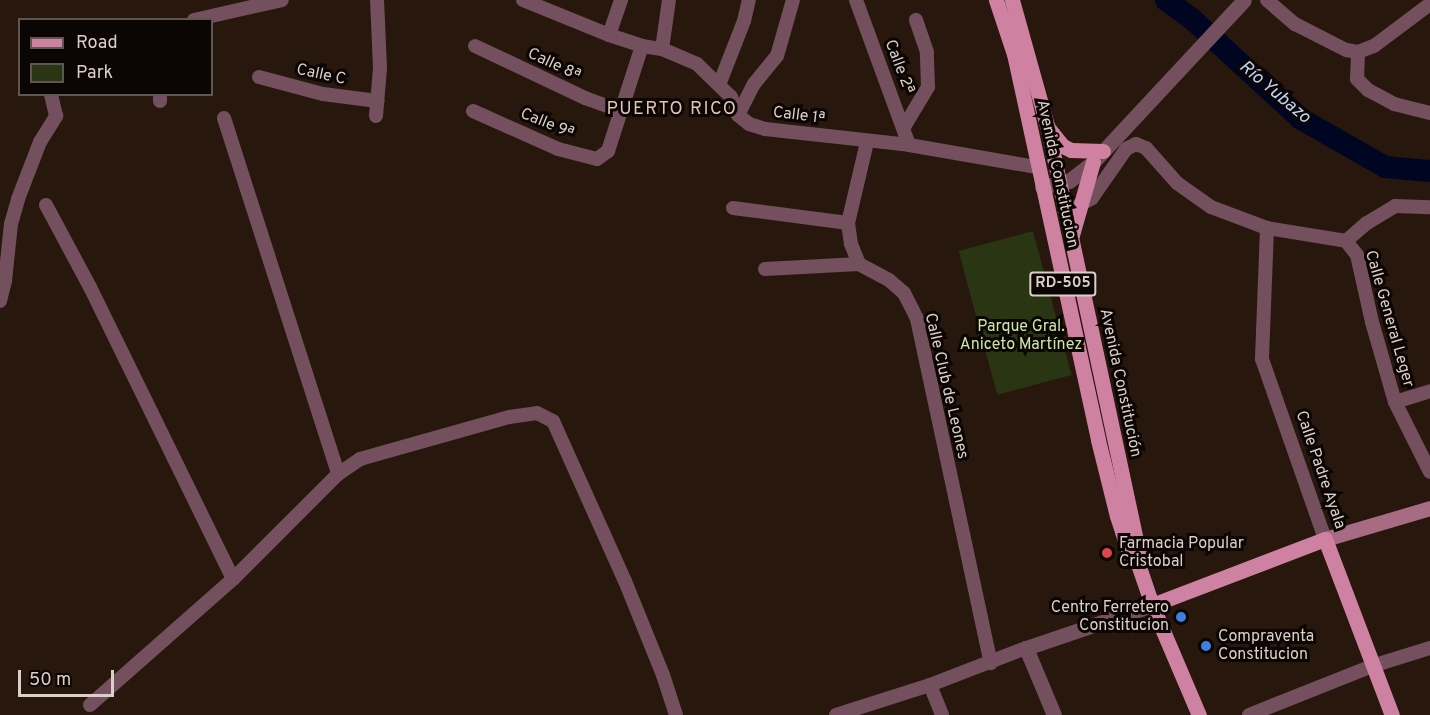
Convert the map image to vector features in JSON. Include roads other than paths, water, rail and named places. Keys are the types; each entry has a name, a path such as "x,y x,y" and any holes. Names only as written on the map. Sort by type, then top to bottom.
{"main road":[{"name":"Avenida Constitucion","path":"996,0 1014,54 1037,167 1114,505 1128,554 1138,564"},
{"name":"Avenida Constitución","path":"1012,0 1047,125 1138,551 1138,564"},
{"path":"1047,125 1063,146 1071,150 1101,153 1080,206 1071,238"},
{"path":"1152,605 1325,539 1430,508"},
{"name":"Calle Padre Ayala","path":"1325,539 1392,715"},
{"name":"RD-505","path":"1138,564 1152,605 1200,715"}],"street":[{"path":"203,18 282,0"},
{"path":"376,116 380,68 377,0"},
{"path":"523,0 609,34 642,46 662,49 697,64 730,97 738,115"},
{"path":"609,34 621,0"},
{"path":"662,49 669,0"},
{"path":"718,86 744,21 749,0"},
{"path":"738,115 754,84 777,56 793,0"},
{"name":"Calle 2ª","path":"856,0 909,145"},
{"path":"1042,187 1069,181 1101,153 1244,0"},
{"path":"1267,0 1295,24 1346,50 1358,52 1374,46 1430,4"},
{"path":"904,127 928,87 927,52 916,20"},
{"name":"Calle 8ª","path":"475,46 585,99 621,111"},
{"path":"621,111 642,46"},
{"path":"1358,52 1357,80 1368,90 1394,104 1430,113"},
{"name":"Calle C","path":"259,77 323,94 378,101"},
{"path":"1,301 11,224 18,199 40,142 56,116 51,96"},
{"name":"Calle 9ª","path":"473,111 558,149 597,159 608,151 621,111"},
{"name":"Calle 1ª","path":"738,115 749,124 765,129 909,145 1037,167"},
{"path":"224,118 338,474"},
{"path":"765,268 859,264 848,223 867,142"},
{"name":"Calle General Leger","path":"1080,206 1092,198 1126,149 1136,144 1146,148 1177,183 1211,207 1268,228 1346,241 1357,255 1372,322 1395,402 1430,472"},
{"path":"46,205 90,286 233,579"},
{"path":"1064,206 1080,206"},
{"path":"1346,241 1367,223 1395,206 1430,207"},
{"path":"733,208 848,223"},
{"name":"Calle Padre Ayala","path":"1268,228 1262,359 1325,539"},
{"name":"Calle Club de Leones","path":"859,264 889,280 904,293 917,319 991,663"},
{"path":"1395,402 1430,391"},
{"path":"90,705 233,579 338,474 360,459 509,417 537,413 553,422 625,581 663,675 676,715"},
{"path":"836,715 930,685 1026,648 1152,605"},
{"path":"1026,648 1054,715"},
{"path":"1249,715 1372,666 1430,648"},
{"path":"930,685 942,715"}],"waterway":[{"name":"Río Yubazo","path":"1166,0 1192,19 1301,119 1385,167 1430,171"}],"place":[{"name":"Farmacia Popular Cristobal","path":"1107,553"},
{"name":"Centro Ferretero Constitucion","path":"1181,617"},
{"name":"Compraventa Constitucion","path":"1206,646"}],"district":[{"name":"PUERTO RICO","path":"672,110"}],"park label":[{"name":"Parque Gral. Aniceto Martínez","path":"1021,336"}]}
